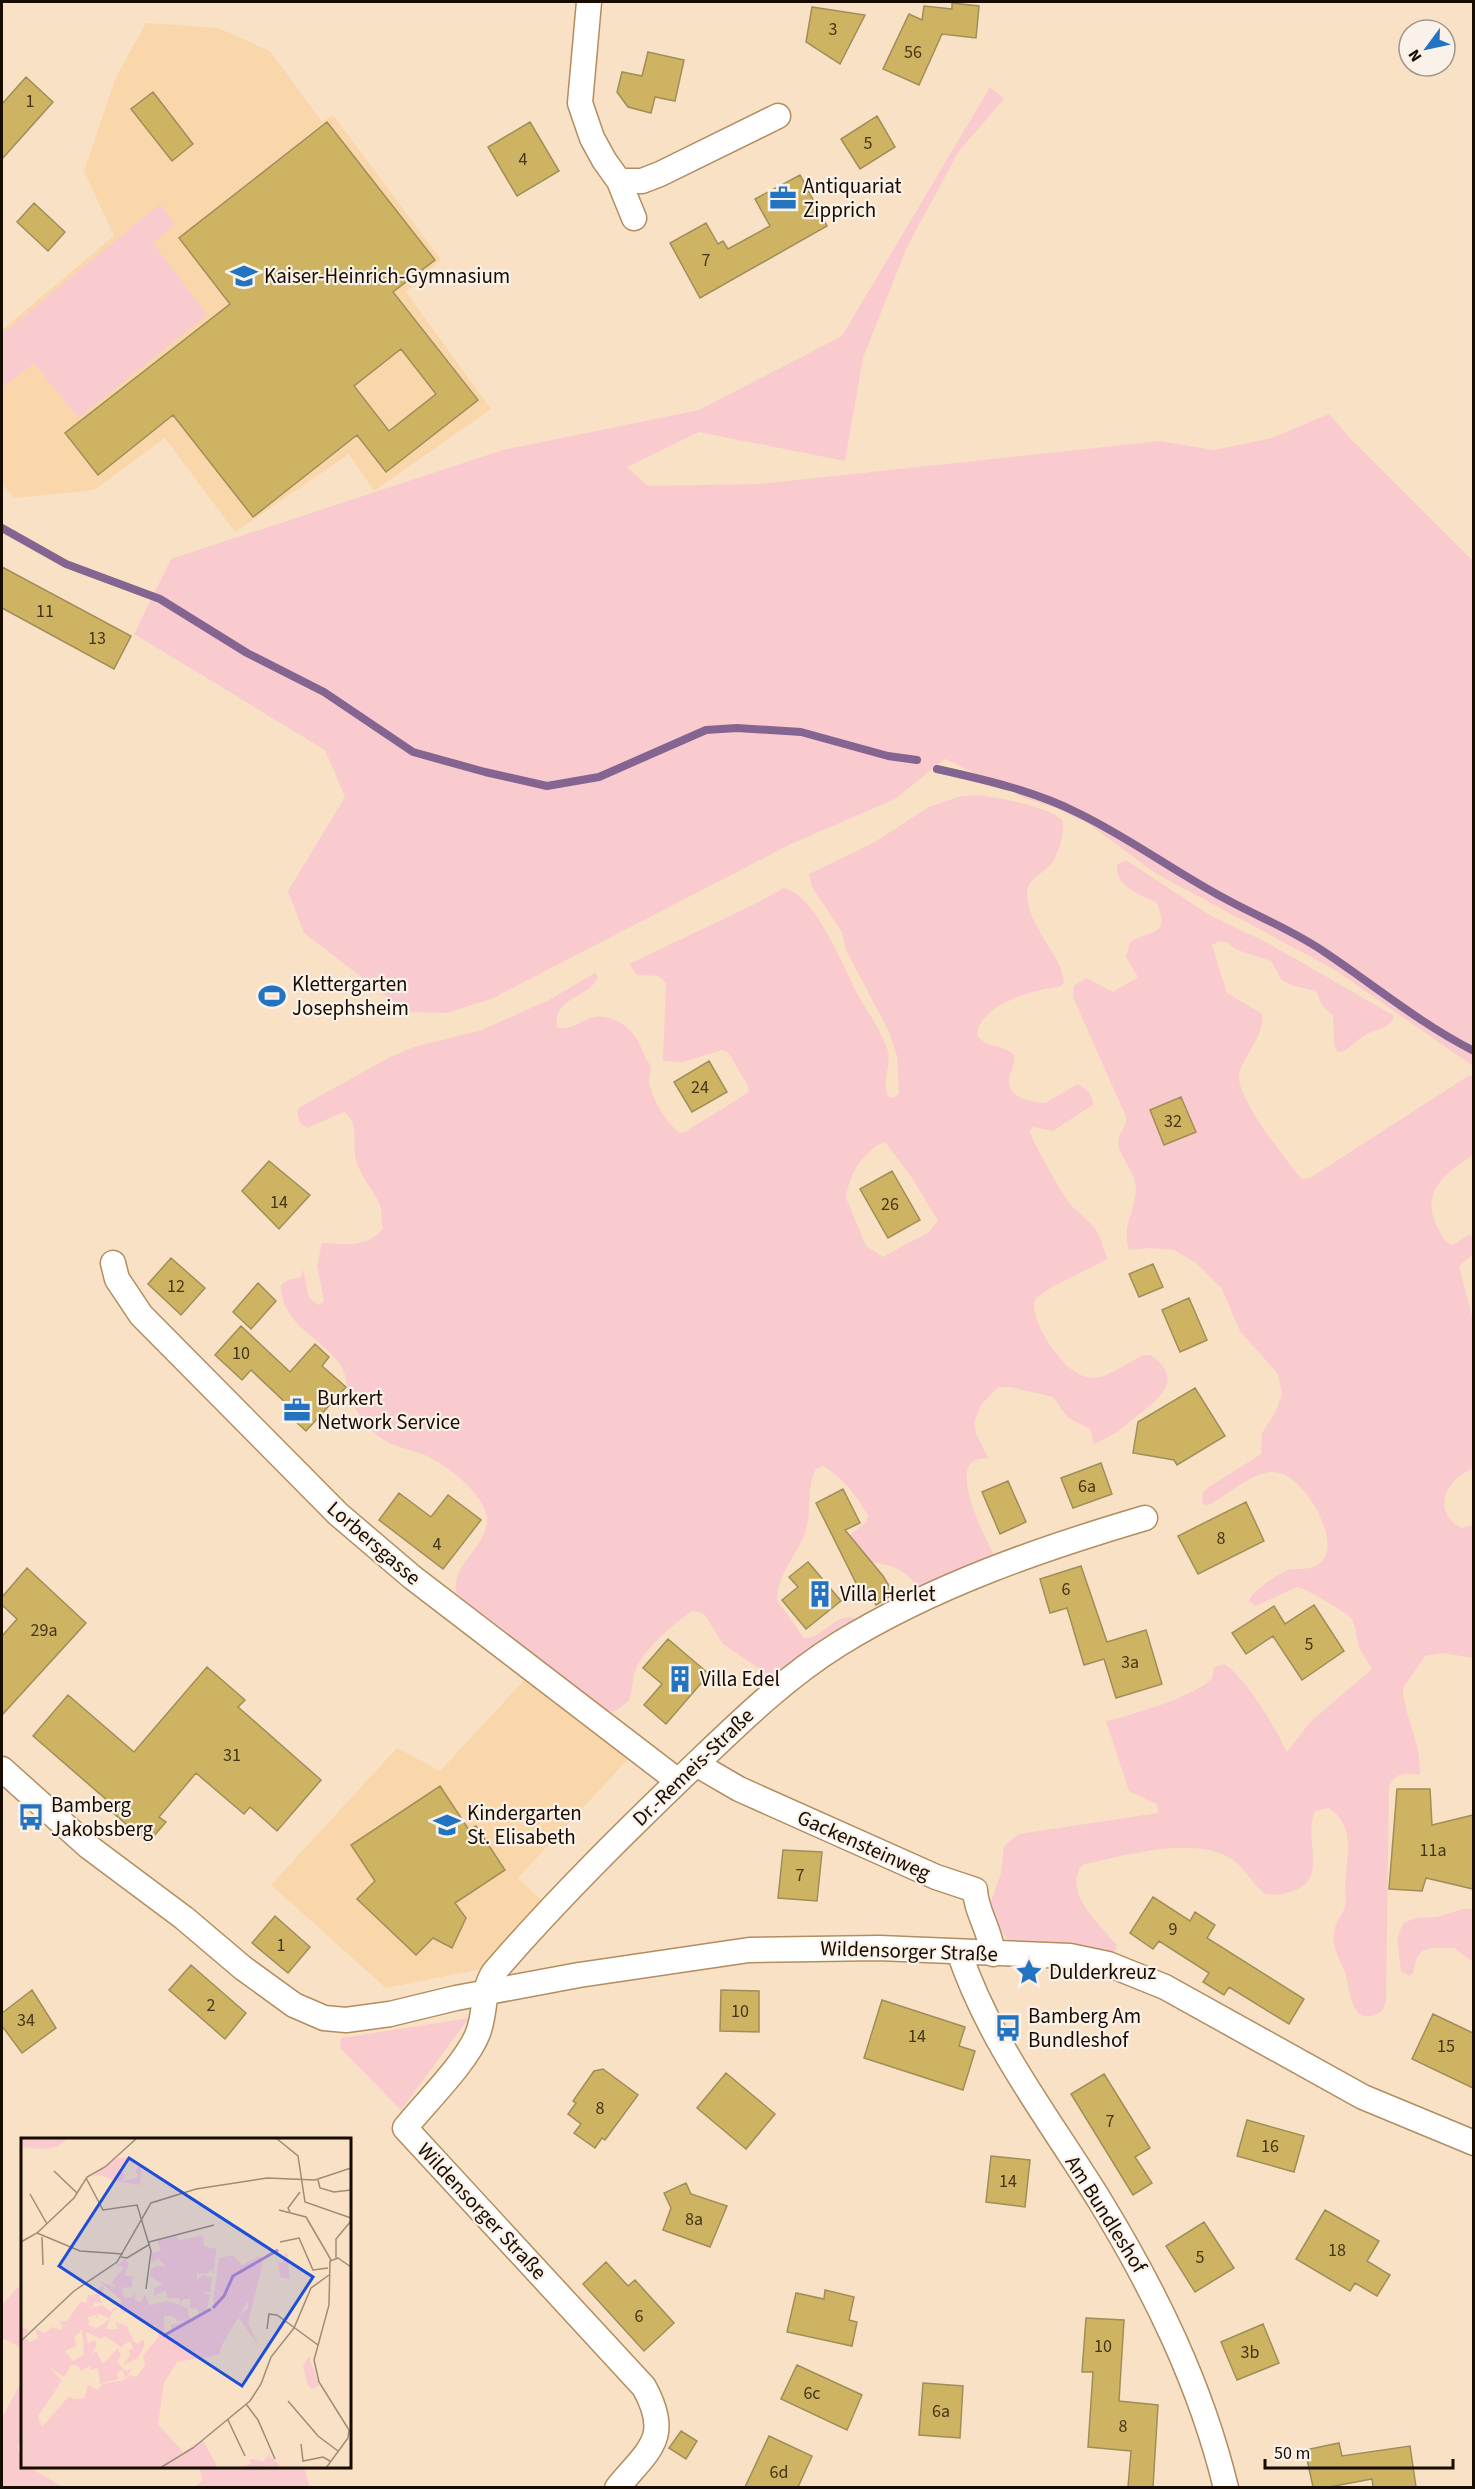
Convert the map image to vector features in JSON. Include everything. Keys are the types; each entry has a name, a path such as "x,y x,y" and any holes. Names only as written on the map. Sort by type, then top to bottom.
{"street":[{"path":"589,2 580,103 592,138 604,160 620,181 634,218"},
{"path":"620,181 628,183 651,178 778,116"},
{"name":"Lorbersgasse","path":"113,1263 117,1279 141,1315 338,1514 412,1577 678,1781"},
{"name":"Dr.-Remeis-Straße","path":"485,1992 494,1972 554,1906 753,1708 794,1675 839,1644 907,1606 1024,1557 1145,1518"},
{"name":"Gackensteinweg","path":"696,1764 739,1788 936,1877 975,1890 976,1900 991,1935 993,1954"},
{"name":"Wildensorger Straße","path":"2,1769 89,1847 184,1918 243,1968 294,2005 309,2012 346,2020 390,2014 485,1992 627,1966 748,1950 879,1948 1070,1956 1108,1964 1139,1976 1249,2032 1363,2097 1473,2143"},
{"name":"Am Bundleshof","path":"959,1952 969,1981 1015,2069 1100,2200 1153,2292 1192,2379 1227,2487"},
{"name":"Wildensorger Straße","path":"485,1992 482,2020 469,2049 405,2128 632,2371 652,2402 658,2420 657,2434 652,2445 617,2487"}],"shaded area":[{"name":"Kaiser-Heinrich-Gymnasium","path":"146,23 218,28 270,51 322,122 333,115 441,260 406,292 491,409 374,491 349,454 235,532 165,438 94,490 14,498 2,483 2,330 114,236 84,171 116,77"},
{"path":"990,87 1004,99 959,151 907,247 863,358 845,461 699,432 627,467 648,486 760,484 1160,441 1214,450 1272,438 1329,414 1473,561 1473,1066 1335,970 1155,873 1089,824 1056,808 1027,799 945,759 895,799 791,844 491,999 446,1013 407,1012 304,933 288,891 345,797 325,750 134,634 171,559 503,450 699,410 842,336"},
{"path":"160,204 175,224 153,243 207,315 78,418 34,363 2,388 2,334"},
{"path":"981,795 1024,804 1047,811 1063,821 1062,838 1056,856 1050,865 1033,880 1027,893 1033,918 1058,962 1064,983 1059,987 1036,991 1009,1000 997,1007 980,1024 977,1035 985,1042 1014,1055 1009,1085 1021,1098 1045,1103 1078,1084 1089,1092 1094,1104 1053,1131 1033,1127 1030,1131 1041,1155 1067,1199 1098,1233 1108,1259 1052,1287 1036,1298 1035,1314 1039,1326 1053,1350 1082,1376 1092,1378 1105,1375 1143,1355 1151,1355 1161,1364 1168,1381 1161,1395 1154,1402 1112,1435 1094,1444 1090,1429 1068,1418 1053,1397 1010,1387 998,1387 981,1405 974,1423 976,1433 989,1459 974,1461 968,1470 967,1484 978,1520 998,1563 923,1594 910,1578 896,1568 879,1564 858,1564 849,1536 866,1522 868,1516 860,1502 836,1475 823,1466 816,1469 811,1484 806,1530 780,1581 777,1600 804,1638 818,1634 844,1618 851,1617 858,1620 772,1689 758,1668 723,1644 704,1614 693,1611 669,1629 645,1653 636,1669 629,1701 615,1711 605,1711 458,1598 456,1586 458,1574 485,1532 487,1520 480,1500 467,1485 443,1465 427,1456 389,1443 379,1437 369,1427 352,1402 342,1367 331,1353 294,1320 287,1310 281,1285 288,1280 301,1277 303,1269 309,1298 319,1305 324,1301 317,1265 322,1243 364,1242 378,1234 383,1228 380,1205 357,1162 354,1126 349,1116 344,1112 307,1128 300,1123 297,1111 300,1107 390,1057 414,1047 482,1030 549,1000 595,973 598,977 593,984 560,1010 557,1028 570,1027 599,1016 613,1019 631,1031 650,1066 649,1083 661,1111 675,1129 680,1133 685,1132 749,1092 748,1086 728,1052 722,1050 683,1062 663,1061 666,983 658,976 637,975 629,964 759,902 783,888 795,893 817,917 881,1034 889,1060 887,1092 889,1097 893,1098 899,1094 897,1056 889,1032 846,950 842,932 812,887 809,874 873,843 929,807 961,796","holes":["885,1142 912,1178 938,1221 929,1232 883,1257 866,1246 846,1198 850,1181 864,1157"]},
{"path":"1126,860 1211,916 1266,942 1393,1015 1393,1020 1387,1025 1338,1052 1334,1045 1333,1016 1322,1005 1316,991 1291,985 1282,980 1271,961 1237,950 1228,943 1220,941 1212,945 1227,993 1262,1014 1258,1036 1240,1070 1239,1080 1243,1093 1270,1138 1303,1179 1310,1178 1468,1076 1473,1076 1473,1155 1453,1169 1438,1185 1433,1194 1432,1204 1433,1216 1442,1236 1448,1243 1453,1245 1468,1235 1473,1236 1473,1254 1459,1266 1473,1320 1473,1469 1455,1480 1445,1496 1444,1505 1452,1522 1462,1528 1473,1525 1473,1658 1443,1653 1425,1656 1403,1688 1406,1710 1416,1741 1420,1775 1402,1774 1395,1778 1389,1787 1386,2001 1382,2011 1371,2016 1363,2016 1353,2005 1345,1972 1336,1953 1333,1937 1346,1904 1348,1842 1343,1824 1329,1808 1315,1811 1312,1821 1313,1865 1307,1883 1286,1893 1265,1894 1233,1860 1218,1852 1200,1849 1159,1849 1082,1865 1077,1875 1080,1897 1093,1918 1117,1945 1115,1953 1111,1956 1010,1942 996,1925 990,1904 1001,1873 1004,1846 1019,1834 1158,1813 1157,1804 1129,1791 1106,1721 1177,1699 1202,1686 1210,1680 1214,1667 1224,1664 1241,1679 1250,1691 1268,1717 1287,1752 1310,1722 1372,1669 1359,1647 1355,1627 1350,1617 1316,1595 1297,1587 1256,1606 1249,1601 1260,1587 1281,1573 1291,1569 1313,1567 1325,1557 1327,1541 1325,1528 1312,1501 1303,1489 1282,1474 1271,1472 1248,1480 1211,1504 1205,1505 1202,1502 1203,1492 1209,1487 1261,1454 1262,1433 1275,1413 1282,1394 1278,1374 1240,1331 1222,1289 1196,1263 1174,1250 1150,1248 1129,1250 1127,1227 1136,1190 1134,1178 1123,1158 1118,1142 1126,1117 1073,997 1074,986 1086,978 1113,992 1138,977 1126,957 1130,942 1157,930 1162,921 1156,902 1136,893 1120,879 1117,865"},
{"name":"Kindergarten St. Elisabeth","path":"528,1676 628,1759 518,1878 542,1901 482,1969 386,1988 271,1885 397,1748 440,1771"},
{"path":"1463,1909 1473,1909 1473,1962 1454,1948 1432,1948 1422,1951 1417,1958 1413,1973 1409,1976 1401,1971 1397,1939 1403,1923 1416,1918 1437,1917"},
{"path":"469,2018 401,2110 340,2048 341,2038"},
{"path":"21,2284 21,2348 2,2338 2,2305"},
{"path":"20,2384 21,2440 17,2447 21,2454 21,2468 31,2468 63,2487 2,2487 2,2418"},
{"path":"199,2468 304,2468 310,2487 196,2487 202,2480"}],"building":[{"path":"952,3 979,6 976,38 942,34 919,85 883,69 909,14 922,20 924,6 952,9"},
{"path":"812,7 865,15 840,64 806,42"},
{"path":"648,52 684,60 675,101 655,97 651,113 628,107 617,92 622,72 642,76"},
{"path":"26,77 53,102 2,159 2,104"},
{"path":"153,92 193,144 172,161 131,109"},
{"path":"877,116 895,147 860,169 841,139"},
{"path":"327,122 435,260 393,292 478,400 386,472 357,435 253,517 173,415 98,475 65,433 230,304 179,238","holes":["401,349 436,394 389,431 354,386"]},
{"path":"530,122 559,171 517,196 488,147"},
{"path":"800,175 827,226 700,298 670,243 706,223 718,244 723,241 728,249 770,226 755,199"},
{"path":"34,203 65,232 48,251 17,222"},
{"path":"2,567 131,636 114,669 2,608"},
{"path":"709,1061 727,1092 692,1112 674,1082"},
{"path":"1181,1097 1196,1132 1164,1145 1150,1110"},
{"path":"269,1161 310,1195 279,1229 242,1191"},
{"path":"892,1171 920,1220 888,1238 860,1189"},
{"path":"171,1258 205,1288 181,1315 148,1284"},
{"path":"1153,1264 1163,1287 1139,1297 1129,1274"},
{"path":"258,1283 276,1301 251,1329 233,1312"},
{"path":"1189,1298 1207,1340 1180,1352 1162,1310"},
{"path":"241,1326 290,1372 315,1344 329,1357 322,1366 346,1387 306,1431 284,1411 289,1406 251,1370 242,1380 215,1355"},
{"path":"1195,1388 1225,1436 1177,1465 1174,1460 1133,1453 1138,1422"},
{"path":"1101,1463 1112,1494 1073,1508 1061,1478"},
{"path":"1008,1481 1026,1522 1000,1534 982,1492"},
{"path":"843,1489 860,1523 845,1530 883,1576 894,1594 876,1605 863,1583 858,1587 816,1503"},
{"path":"399,1493 431,1517 448,1495 481,1520 443,1569 379,1520"},
{"path":"1246,1502 1264,1541 1198,1574 1178,1536"},
{"name":"Villa Herlet","path":"808,1562 841,1601 806,1629 782,1600 798,1587 789,1577"},
{"path":"1081,1566 1107,1642 1146,1630 1162,1684 1116,1698 1104,1659 1084,1665 1067,1608 1050,1613 1040,1579"},
{"path":"27,1568 86,1623 2,1715 2,1636 17,1619 2,1605 2,1597"},
{"path":"1314,1605 1344,1651 1302,1680 1273,1636 1246,1654 1232,1633 1274,1606 1285,1624"},
{"name":"Villa Edel","path":"668,1639 709,1674 666,1724 644,1705 662,1684 643,1668"},
{"path":"207,1667 245,1700 238,1707 321,1780 277,1831 250,1807 244,1814 196,1773 159,1817 166,1822 148,1843 112,1812 116,1808 33,1736 68,1695 134,1752"},
{"path":"440,1786 469,1830 476,1826 505,1870 455,1903 466,1918 452,1948 433,1938 416,1955 357,1899 375,1881 351,1845"},
{"path":"1397,1789 1430,1789 1432,1825 1473,1815 1473,1889 1426,1878 1422,1891 1389,1889"},
{"path":"783,1850 822,1852 817,1901 778,1898"},
{"path":"1153,1897 1190,1921 1195,1912 1215,1925 1207,1938 1304,1999 1289,2024 1229,1987 1224,1995 1203,1982 1209,1973 1159,1941 1153,1949 1130,1933"},
{"path":"275,1916 310,1947 288,1973 252,1943"},
{"path":"191,1965 246,2013 225,2039 169,1990"},
{"path":"32,1990 56,2028 22,2053 2,2026 2,2013"},
{"path":"721,1990 759,1991 759,2032 720,2031"},
{"path":"882,2000 965,2027 959,2046 975,2051 963,2090 864,2058"},
{"path":"1433,2014 1473,2033 1473,2088 1412,2059"},
{"path":"603,2069 638,2095 605,2140 602,2138 595,2148 574,2133 581,2124 568,2114 576,2103 573,2101 594,2071"},
{"path":"726,2073 775,2114 746,2149 697,2108"},
{"path":"1104,2074 1150,2148 1135,2157 1152,2183 1133,2195 1071,2094"},
{"path":"1247,2120 1304,2136 1294,2172 1237,2156"},
{"path":"991,2156 1030,2160 1025,2207 986,2202"},
{"path":"686,2183 691,2194 727,2206 710,2247 663,2230 671,2208 664,2193"},
{"path":"1325,2210 1379,2241 1367,2261 1390,2275 1377,2296 1355,2283 1350,2291 1296,2259"},
{"path":"1204,2222 1234,2268 1195,2292 1166,2246"},
{"path":"606,2262 628,2286 635,2280 674,2323 644,2351 583,2284"},
{"path":"825,2290 854,2297 849,2320 857,2322 852,2346 787,2332 796,2293 824,2299"},
{"path":"1086,2318 1124,2320 1119,2401 1158,2405 1153,2487 1128,2487 1131,2451 1088,2447 1093,2372 1082,2372"},
{"path":"1263,2324 1279,2363 1237,2380 1221,2342"},
{"path":"797,2365 862,2395 847,2430 781,2399"},
{"path":"923,2383 963,2386 960,2438 919,2435"},
{"path":"681,2431 697,2441 686,2459 669,2448"},
{"path":"769,2436 812,2456 798,2487 745,2487"},
{"path":"1339,2443 1342,2456 1410,2446 1416,2487 1373,2487 1372,2479 1329,2487 1313,2487 1305,2450"}],"waterway":[{"path":"2,528 66,564 160,599 247,653 324,692 413,752 485,772 547,786 599,777 706,730 737,728 801,732 888,756 917,760"},
{"path":"937,769 1028,793 1063,806 1098,823 1204,887 1313,945 1417,1017 1474,1051"}],"place":[{"name":"Antiquariat Zipprich","path":"783,198"},
{"name":"Kaiser-Heinrich-Gymnasium","path":"244,276"},
{"name":"Klettergarten Josephsheim","path":"272,996"},
{"name":"Burkert Network Service","path":"297,1410"},
{"name":"Villa Herlet","path":"820,1594"},
{"name":"Villa Edel","path":"680,1679"},
{"name":"Bamberg Jakobsberg","path":"31,1817"},
{"name":"Kindergarten St. Elisabeth","path":"447,1825"},
{"name":"Dulderkreuz","path":"1029,1972"},
{"name":"Bamberg Am Bundleshof","path":"1008,2028"}]}
